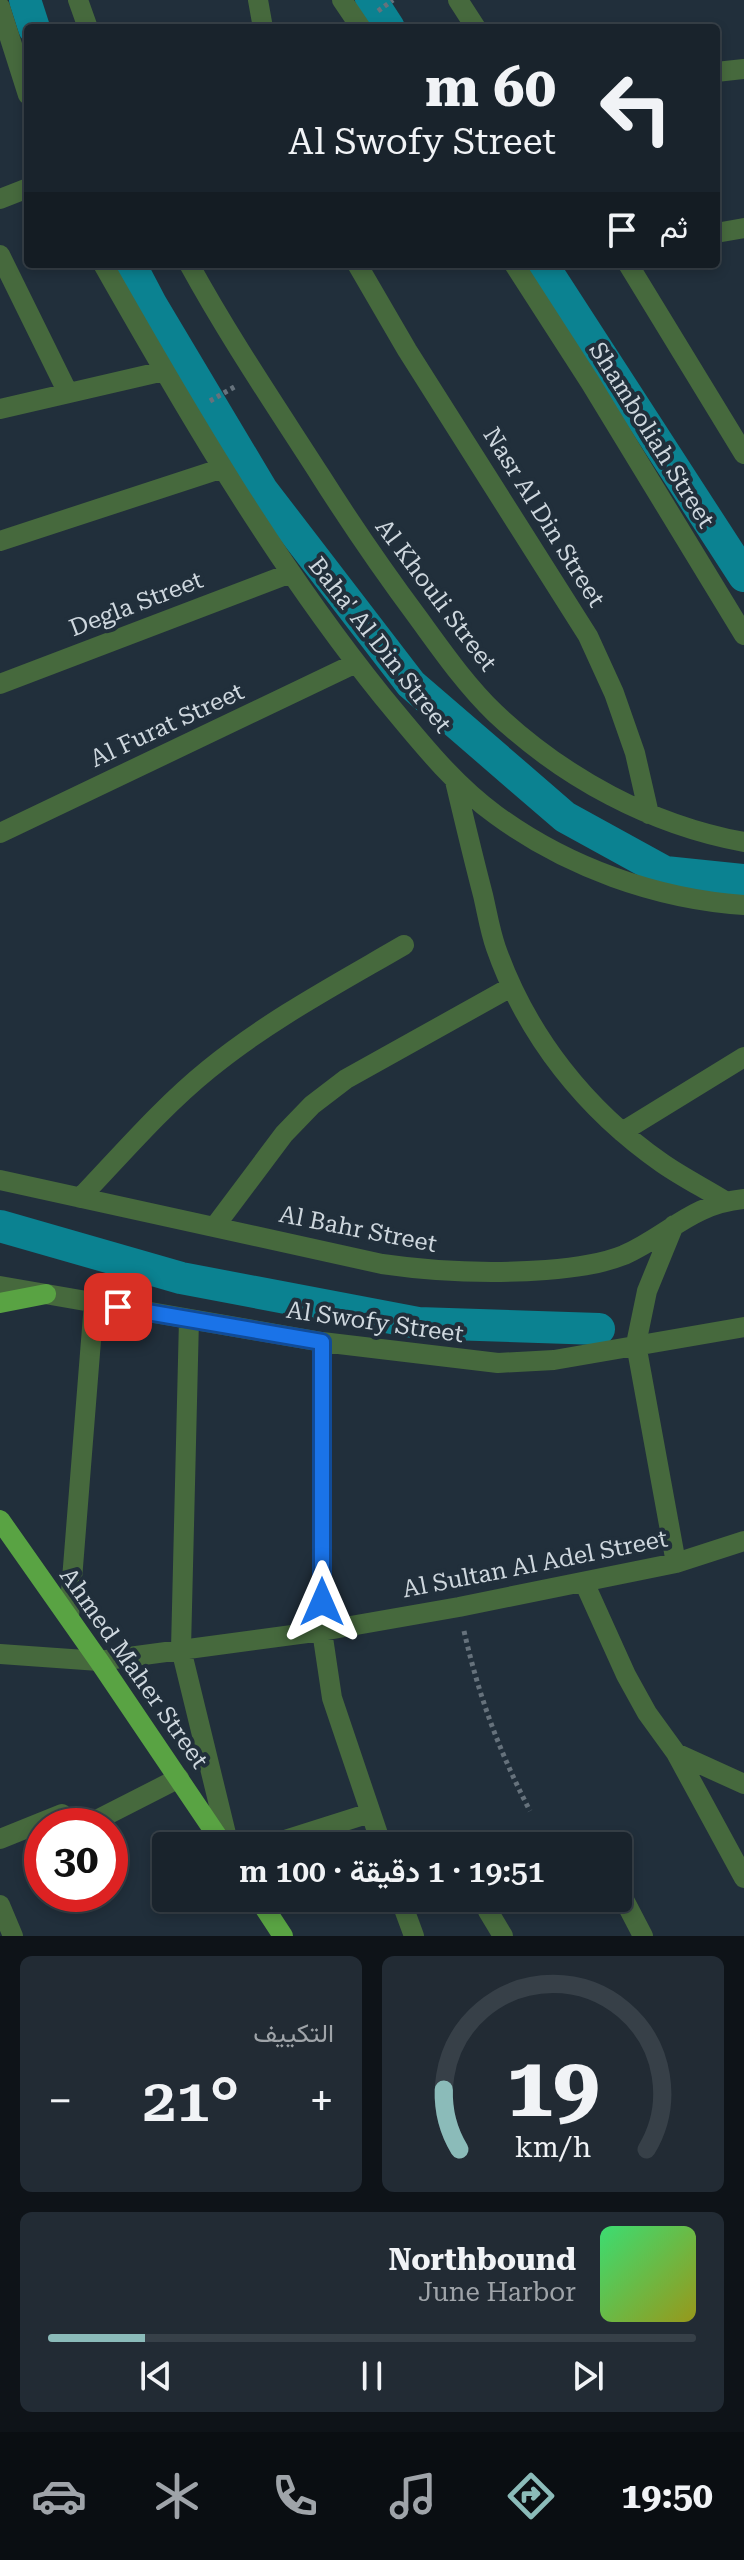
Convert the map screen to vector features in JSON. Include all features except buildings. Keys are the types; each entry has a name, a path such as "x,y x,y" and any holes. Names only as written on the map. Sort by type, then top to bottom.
{"main road":[{"path":"0,1303 46,1294"},
{"name":"Ahmed Maher Street","path":"0,1522 216,1832"},
{"path":"267,1912 283,1936"}],"street":[{"path":"78,0 87,24"},
{"path":"258,0 262,24"},
{"path":"342,0 358,24"},
{"path":"458,0 473,24"},
{"path":"0,7 24,82"},
{"path":"720,72 744,69"},
{"path":"0,199 24,190"},
{"path":"720,232 744,228"},
{"path":"0,255 68,393"},
{"name":"Baha' Al Din Street","path":"105,268 223,468 291,573 356,663 455,781 496,815 540,844 588,867 637,885 688,898 744,905"},
{"name":"Al Khouli Street","path":"191,268 254,375 366,547 457,671 493,712 534,748 578,779 649,814 718,838 744,842"},
{"name":"Nasr Al Din Street","path":"359,268 407,350 588,636 614,693 635,753 649,814"},
{"name":"Shamboliah Street","path":"517,268 744,635"},
{"path":"630,268 744,454"},
{"path":"0,409 164,371"},
{"path":"0,541 223,468"},
{"name":"Degla Street","path":"0,684 291,573"},
{"name":"Al Furat Street","path":"0,833 356,663"},
{"path":"455,781 495,946 511,987 558,1066 588,1101 663,1164 735,1200"},
{"path":"80,1198 162,1112 208,1070 257,1033 404,945"},
{"path":"215,1226 284,1134 312,1105 346,1079 511,987"},
{"path":"622,1132 744,1057"},
{"name":"Al Bahr Street","path":"0,1180 382,1264 441,1272 501,1274 591,1265 621,1256 698,1210 735,1200"},
{"path":"674,1224 647,1291 636,1344 676,1563"},
{"name":"Al Swofy Street","path":"0,1286 322,1342 498,1363 554,1360 744,1327"},
{"path":"69,1617 94,1303"},
{"path":"189,1319 181,1649 223,1832"},
{"path":"322,1342 322,1631 332,1698 377,1832"},
{"name":"Al Sultan Al Adel Street","path":"0,1654 99,1661 322,1631 676,1563 744,1541"},
{"path":"584,1582 626,1675 647,1713 676,1753 744,1878"},
{"path":"676,1753 744,1784"},
{"path":"120,1808 179,1778"},
{"path":"310,1832 370,1813"},
{"path":"0,1839 24,1829"},
{"path":"0,1905 13,1936"},
{"path":"405,1912 414,1936"},
{"path":"489,1912 503,1936"},
{"path":"630,1912 643,1936"}],"path":[{"path":"201,406 236,386"},
{"path":"459,1607 475,1679 502,1758 530,1811"}],"waterway":[{"path":"25,0 33,24"},
{"path":"371,0 386,24"},
{"path":"132,268 262,490 411,684 565,817 665,872 744,880"},
{"path":"545,268 744,576"},
{"path":"0,1226 181,1278 418,1323 599,1329"}],"route":[{"path":"118,1307 322,1342 322,1602"}]}
